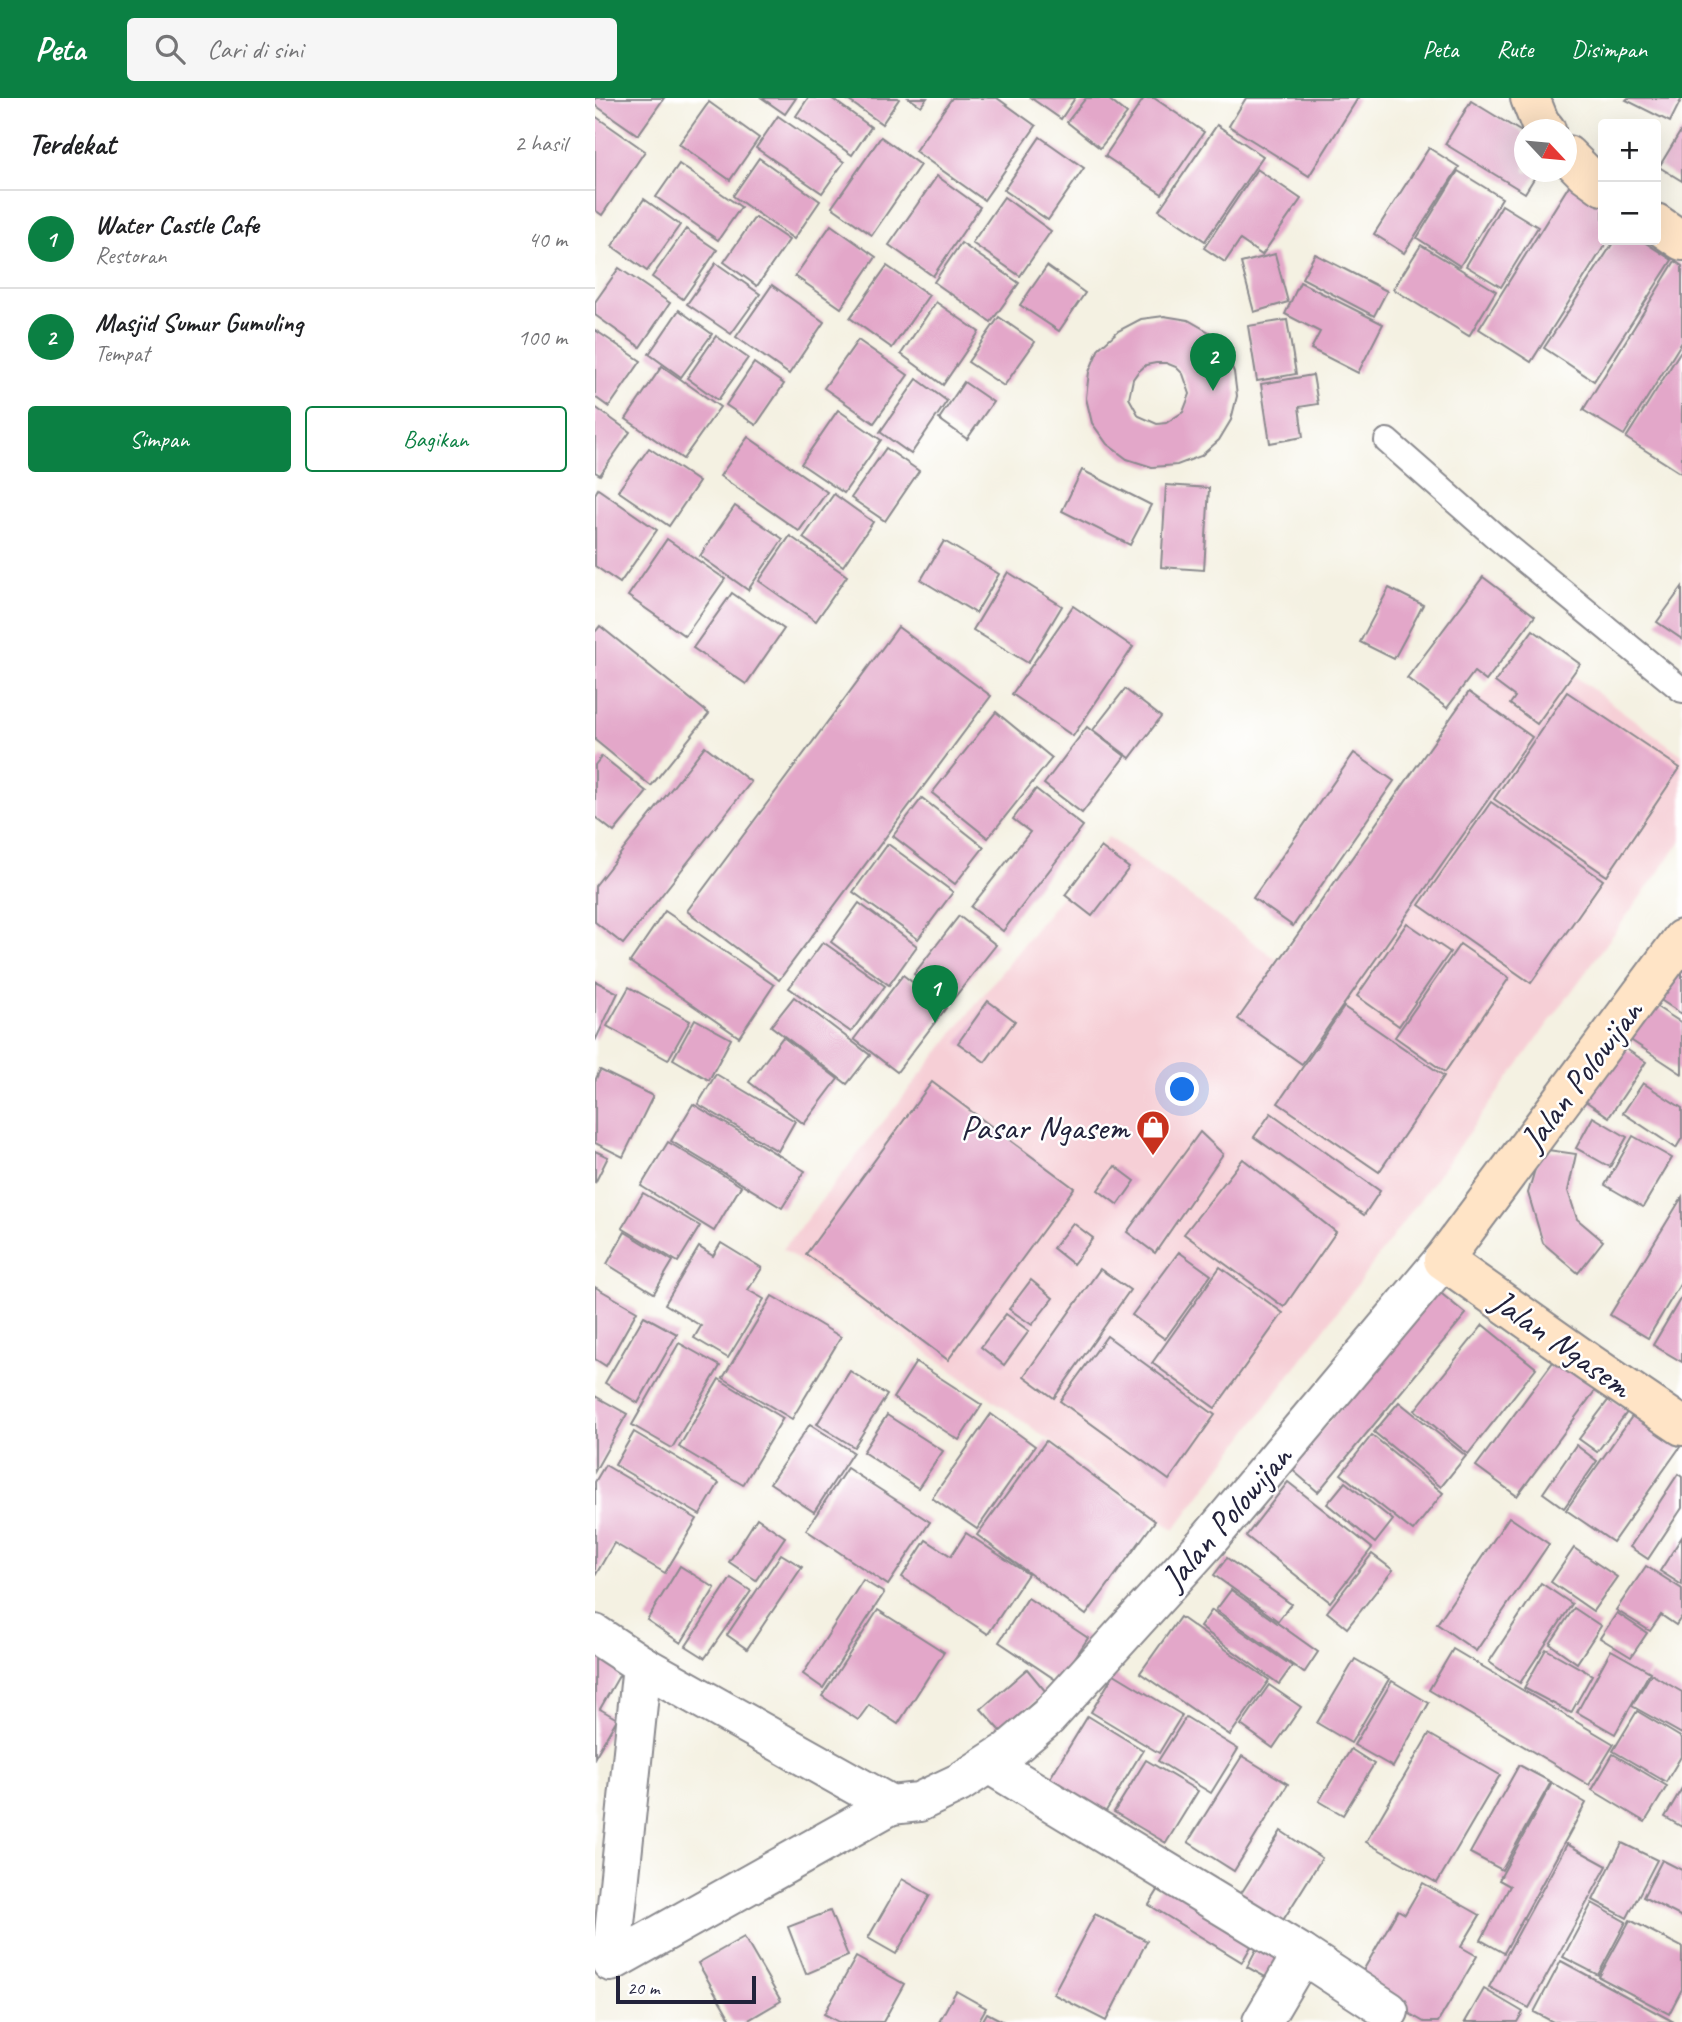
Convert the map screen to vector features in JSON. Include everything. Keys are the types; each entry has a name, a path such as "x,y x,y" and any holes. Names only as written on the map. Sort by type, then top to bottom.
{"street":[{"path":"1530,98 1538,119"},
{"path":"1577,165 1598,182"},
{"path":"1661,226 1682,241"},
{"name":"Jalan Polowijan","path":"603,1975 891,1805 919,1802 959,1783 1008,1751 1048,1717 1205,1544 1443,1260 1682,939"},
{"name":"Jalan Ngasem","path":"1443,1260 1682,1426"},
{"path":"595,1634 642,1665 891,1805"},
{"path":"603,1975 642,1665"},
{"path":"989,1764 1303,1954 1389,2011"},
{"path":"1262,2022 1303,1954"}],"lane":[{"path":"1387,441 1495,536 1682,690"}],"shaded area":[{"name":"Pasar Ngasem","path":"1524,639 1682,755 1682,840 1386,1246 1174,1530 783,1249 1108,837 1286,966"}],"building":[{"path":"595,98 664,98 638,135 595,105"},
{"path":"762,98 796,98 785,114"},
{"path":"808,98 831,98 871,127 852,155 796,116"},
{"path":"845,98 898,98 899,99 882,124"},
{"path":"909,98 927,98 921,106"},
{"path":"952,98 997,98 1036,126 984,200 915,151"},
{"path":"1031,98 1075,98 1061,119"},
{"path":"1086,98 1107,98 1127,114 1100,148 1067,122"},
{"path":"1144,98 1154,98 1204,132 1162,194 1105,156"},
{"path":"1246,98 1358,98 1309,176 1229,126"},
{"path":"1682,98 1670,122 1626,100"},
{"path":"1471,101 1514,127 1514,182 1532,182 1525,193 1445,144"},
{"path":"709,102 759,138 730,180 679,144"},
{"path":"595,116 645,151 602,215 595,210"},
{"path":"778,116 844,162 822,193 756,148"},
{"path":"1217,125 1263,156 1205,241 1159,210"},
{"path":"1682,129 1682,181 1661,168 1661,164"},
{"path":"881,137 920,165 872,235 832,207"},
{"path":"1040,137 1084,168 1048,220 1004,190"},
{"path":"1429,148 1459,167 1404,253 1374,234"},
{"path":"759,158 820,201 794,239 733,196"},
{"path":"679,164 741,207 718,240 656,197"},
{"path":"1257,169 1301,199 1262,255 1240,240 1225,262 1204,248"},
{"path":"1458,171 1502,198 1460,266 1417,238"},
{"path":"937,176 980,207 933,276 889,245"},
{"path":"1577,177 1598,192 1598,245 1605,245 1531,362 1479,329 1571,182 1577,182"},
{"path":"1004,197 1051,231 1020,276 972,243"},
{"path":"644,199 680,225 647,271 612,246"},
{"path":"1502,205 1538,227 1501,287 1466,266"},
{"path":"755,217 789,240 757,286 724,262"},
{"path":"831,225 876,257 841,308 795,276"},
{"path":"686,229 717,250 683,299 652,277"},
{"path":"961,243 1019,283 991,322 934,282"},
{"path":"1421,245 1496,291 1469,336 1393,289"},
{"path":"1612,245 1649,245 1672,260 1594,381 1544,348"},
{"path":"1275,254 1288,302 1254,312 1241,263"},
{"path":"1315,254 1387,291 1374,316 1302,278"},
{"path":"1675,261 1682,266 1682,342 1624,435 1583,410"},
{"path":"716,263 760,294 731,334 687,304"},
{"path":"887,266 929,295 892,348 850,318"},
{"path":"1047,266 1085,293 1059,331 1020,305"},
{"path":"619,268 670,303 640,347 595,315 595,302"},
{"path":"1300,282 1383,324 1358,373 1311,349 1320,332 1285,314"},
{"path":"772,285 824,322 789,374 736,337"},
{"path":"936,302 979,332 943,385 901,354"},
{"path":"679,310 712,334 681,377 649,354"},
{"path":"1164,316 1188,320 1209,332 1225,350 1234,372 1237,396 1231,420 1219,440 1201,456 1177,465 1152,467 1127,459 1107,444 1092,423 1086,398 1089,372 1099,348 1118,331 1141,319","holes":["1166,363 1183,374 1190,394 1183,412 1166,423 1157,424 1139,416 1129,398 1133,379 1138,372 1146,365"]},
{"path":"999,317 1035,342 1004,386 968,362"},
{"path":"1287,320 1296,374 1257,381 1248,326"},
{"path":"595,330 641,361 609,407 595,397"},
{"path":"716,336 748,358 718,400 687,378"},
{"path":"858,340 908,375 874,423 824,388"},
{"path":"1682,349 1682,471 1681,473 1626,438"},
{"path":"754,363 784,384 756,425 726,405"},
{"path":"662,366 720,407 683,459 626,419"},
{"path":"1313,375 1318,404 1299,407 1303,437 1270,443 1261,384"},
{"path":"917,379 947,401 911,454 880,432"},
{"path":"964,382 993,402 967,439 939,419"},
{"path":"595,407 630,432 600,475 595,472"},
{"path":"838,410 881,440 844,493 801,464"},
{"path":"748,437 827,492 799,531 720,476"},
{"path":"649,448 699,482 669,526 618,491"},
{"path":"886,448 919,471 885,521 851,498"},
{"path":"1082,470 1151,505 1130,545 1062,511"},
{"path":"1166,485 1209,488 1204,570 1161,567"},
{"path":"598,489 657,530 620,583 595,566 595,494"},
{"path":"834,494 873,522 843,566 803,538"},
{"path":"735,506 783,539 748,590 700,556"},
{"path":"790,536 847,576 816,621 759,581"},
{"path":"667,539 725,579 685,636 628,596"},
{"path":"944,541 999,574 976,613 921,580"},
{"path":"1008,572 1062,606 1028,663 973,630"},
{"path":"1483,577 1535,616 1486,681 1474,672 1447,708 1407,678"},
{"path":"1682,587 1682,639 1657,622"},
{"path":"1389,588 1423,605 1394,659 1360,642"},
{"path":"732,593 784,629 746,684 693,648"},
{"path":"1073,606 1133,647 1073,736 1012,694"},
{"path":"600,626 709,714 651,786 595,740 595,632"},
{"path":"898,627 991,696 779,980 687,911"},
{"path":"1533,630 1580,664 1537,724 1510,704 1515,697 1495,682"},
{"path":"1125,689 1161,717 1130,758 1093,730"},
{"path":"1469,692 1532,737 1302,1064 1238,1019"},
{"path":"1567,692 1680,768 1607,876 1494,799"},
{"path":"996,712 1052,758 988,838 932,793"},
{"path":"1087,727 1125,756 1082,813 1044,784"},
{"path":"705,746 751,782 623,944 595,922 595,886"},
{"path":"1354,753 1394,781 1293,926 1253,898"},
{"path":"602,756 647,792 614,832 595,817 595,765"},
{"path":"1036,789 1083,826 1003,931 971,907 1030,832 1013,819"},
{"path":"922,798 984,847 955,884 893,836"},
{"path":"1491,802 1603,880 1531,983 1419,905"},
{"path":"888,844 953,892 918,939 853,892"},
{"path":"1101,847 1129,868 1092,916 1065,895"},
{"path":"859,903 917,946 889,985 831,942"},
{"path":"665,911 774,985 739,1037 630,962"},
{"path":"959,916 996,945 950,1003 914,974"},
{"path":"1407,923 1450,952 1399,1026 1357,996"},
{"path":"823,942 885,986 851,1032 789,988"},
{"path":"1460,944 1509,978 1445,1072 1395,1037"},
{"path":"1682,966 1682,1014 1656,997"},
{"path":"903,975 946,1008 897,1072 854,1039"},
{"path":"595,981 618,993 595,1041"},
{"path":"629,987 690,1021 668,1060 607,1026"},
{"path":"794,997 870,1055 847,1084 771,1026"},
{"path":"988,1001 1015,1021 985,1062 958,1043"},
{"path":"1649,1002 1682,1023 1682,1074 1626,1037"},
{"path":"1344,1007 1444,1076 1379,1172 1278,1103"},
{"path":"695,1019 731,1039 709,1080 673,1059"},
{"path":"783,1037 838,1079 804,1124 749,1082"},
{"path":"1617,1043 1646,1062 1609,1117 1581,1098"},
{"path":"600,1070 653,1096 623,1157 595,1143 595,1081"},
{"path":"716,1074 795,1121 778,1151 698,1104"},
{"path":"932,1082 1074,1188 948,1360 806,1254"},
{"path":"1643,1083 1682,1108 1682,1138 1676,1148 1623,1113"},
{"path":"693,1104 805,1171 782,1208 671,1141"},
{"path":"1271,1113 1380,1191 1364,1215 1254,1137"},
{"path":"1593,1117 1627,1137 1610,1167 1576,1148"},
{"path":"1200,1132 1223,1154 1155,1253 1127,1232"},
{"path":"1633,1136 1672,1158 1643,1207 1605,1185"},
{"path":"668,1142 741,1186 714,1231 641,1186"},
{"path":"1541,1149 1576,1154 1568,1191 1577,1219 1603,1241 1578,1273 1543,1243 1528,1193"},
{"path":"595,1151 608,1157 595,1183"},
{"path":"1243,1159 1336,1232 1284,1307 1184,1234"},
{"path":"1115,1166 1135,1181 1118,1205 1098,1190"},
{"path":"643,1193 700,1226 678,1262 622,1228"},
{"path":"1682,1197 1682,1281 1648,1338 1610,1315"},
{"path":"1073,1223 1093,1238 1073,1264 1053,1248"},
{"path":"625,1232 673,1261 654,1293 607,1264"},
{"path":"721,1243 762,1268 748,1290 764,1299 728,1358 694,1338 701,1326 665,1304 699,1247 713,1256"},
{"path":"1179,1252 1211,1275 1165,1339 1132,1315"},
{"path":"1220,1267 1283,1313 1215,1408 1152,1363"},
{"path":"1100,1269 1130,1290 1054,1398 1024,1376"},
{"path":"1031,1280 1053,1298 1032,1325 1009,1309"},
{"path":"595,1287 637,1311 606,1366 595,1359"},
{"path":"1437,1290 1466,1314 1318,1492 1290,1468"},
{"path":"772,1296 841,1337 792,1419 723,1378"},
{"path":"1682,1296 1682,1362 1653,1345"},
{"path":"1006,1314 1029,1331 1004,1365 981,1347"},
{"path":"644,1316 677,1334 638,1403 605,1383"},
{"path":"1483,1325 1536,1368 1468,1454 1415,1410"},
{"path":"1107,1336 1215,1415 1169,1480 1060,1401"},
{"path":"679,1343 720,1366 672,1448 632,1425"},
{"path":"1556,1358 1597,1388 1517,1496 1476,1466"},
{"path":"916,1362 982,1405 959,1440 893,1398"},
{"path":"850,1371 887,1395 854,1447 817,1424"},
{"path":"719,1379 783,1418 743,1485 679,1447"},
{"path":"595,1396 627,1414 595,1471"},
{"path":"1610,1398 1628,1411 1597,1452 1579,1439"},
{"path":"1399,1402 1466,1456 1441,1487 1374,1432"},
{"path":"991,1414 1035,1446 977,1529 932,1498"},
{"path":"887,1415 943,1451 918,1488 863,1452"},
{"path":"1633,1415 1680,1447 1613,1542 1566,1510"},
{"path":"810,1424 853,1452 814,1512 770,1483"},
{"path":"634,1432 719,1483 700,1515 615,1465"},
{"path":"1372,1435 1443,1493 1413,1531 1341,1474"},
{"path":"1046,1441 1155,1521 1086,1615 977,1535"},
{"path":"1576,1445 1597,1461 1564,1508 1543,1493"},
{"path":"605,1465 697,1519 665,1573 614,1543 595,1576 595,1482"},
{"path":"847,1468 930,1522 888,1585 806,1530"},
{"path":"1678,1474 1682,1477 1682,1508 1648,1559 1630,1547"},
{"path":"1288,1482 1372,1548 1330,1602 1246,1536"},
{"path":"1345,1482 1393,1520 1375,1543 1327,1504"},
{"path":"1509,1517 1549,1544 1476,1651 1437,1624"},
{"path":"757,1518 785,1537 756,1580 729,1562"},
{"path":"966,1533 1028,1574 988,1634 902,1577 926,1540 951,1556"},
{"path":"1682,1537 1682,1585 1660,1571"},
{"path":"1574,1548 1617,1577 1593,1611 1551,1582"},
{"path":"781,1554 802,1567 747,1649 727,1635"},
{"path":"1372,1554 1393,1570 1347,1628 1327,1612"},
{"path":"1227,1558 1291,1604 1278,1621 1214,1575"},
{"path":"680,1566 715,1588 681,1643 647,1620"},
{"path":"1646,1566 1682,1589 1682,1616 1676,1625 1661,1615 1650,1631 1616,1610"},
{"path":"731,1578 751,1591 705,1658 686,1646"},
{"path":"863,1580 884,1593 823,1688 803,1674"},
{"path":"1541,1583 1572,1604 1520,1683 1489,1662"},
{"path":"1231,1590 1318,1652 1304,1673 1216,1610"},
{"path":"1028,1598 1088,1638 1059,1682 999,1642"},
{"path":"1574,1608 1601,1626 1577,1663 1550,1644"},
{"path":"878,1610 944,1652 898,1724 869,1705 858,1720 822,1696"},
{"path":"1212,1610 1292,1666 1279,1684 1200,1627"},
{"path":"1617,1613 1647,1633 1631,1657 1600,1638"},
{"path":"1180,1617 1269,1680 1230,1735 1140,1673"},
{"path":"595,1644 627,1662 600,1709 617,1719 595,1757"},
{"path":"1453,1649 1614,1744 1589,1785 1429,1690"},
{"path":"1546,1649 1592,1675 1571,1713 1524,1688"},
{"path":"1611,1650 1650,1672 1615,1734 1577,1712"},
{"path":"1355,1659 1389,1679 1351,1743 1317,1723"},
{"path":"1027,1669 1046,1692 1001,1731 981,1709"},
{"path":"1114,1674 1182,1715 1159,1753 1091,1712"},
{"path":"1651,1674 1682,1692 1682,1734 1632,1706"},
{"path":"1392,1681 1429,1703 1393,1767 1354,1745"},
{"path":"1269,1685 1301,1707 1273,1748 1241,1725"},
{"path":"1637,1711 1682,1738 1682,1755 1666,1782 1613,1751"},
{"path":"1088,1716 1143,1750 1103,1816 1047,1783"},
{"path":"1186,1717 1238,1749 1211,1793 1158,1761"},
{"path":"1429,1734 1500,1775 1437,1883 1366,1842"},
{"path":"1351,1749 1374,1764 1343,1815 1319,1801"},
{"path":"1613,1754 1667,1786 1645,1822 1592,1790"},
{"path":"1242,1756 1288,1784 1234,1871 1188,1842"},
{"path":"1146,1760 1198,1791 1166,1843 1114,1812"},
{"path":"1519,1765 1551,1782 1502,1870 1470,1853"},
{"path":"1552,1783 1586,1803 1504,1953 1481,1940 1510,1886 1499,1880"},
{"path":"1682,1788 1682,1827 1665,1817"},
{"path":"1281,1831 1322,1858 1275,1933 1233,1906"},
{"path":"1622,1843 1657,1860 1627,1918 1593,1900"},
{"path":"1567,1844 1607,1866 1529,2008 1489,1987"},
{"path":"1662,1860 1682,1870 1682,1917 1643,1897"},
{"path":"902,1879 930,1895 896,1954 868,1938"},
{"path":"1165,1879 1257,1936 1242,1962 1149,1905"},
{"path":"1423,1883 1480,1915 1461,1947 1477,1956 1438,2022 1424,2022 1356,1983 1398,1910 1405,1914"},
{"path":"1592,1903 1626,1922 1598,1975 1563,1957"},
{"path":"830,1911 848,1956 806,1974 788,1927"},
{"path":"1095,1914 1147,1941 1106,2021 1053,1994"},
{"path":"1630,1920 1682,1947 1682,1989 1669,2014 1599,1977"},
{"path":"744,1937 781,2001 745,2022 732,2022 698,1963"},
{"path":"1261,1940 1295,1958 1280,1985 1247,1967"},
{"path":"856,1957 904,1984 883,2022 839,2022 824,2014"},
{"path":"1561,1961 1674,2022 1553,2022 1534,2012"},
{"path":"1484,1989 1523,2012 1517,2022 1465,2022"},
{"path":"956,1991 986,2008 978,2022 939,2022"},
{"path":"987,2013 1004,2022 982,2022"}],"place":[{"name":"Masjid Sumur Gumuling","path":"1213,391"},
{"name":"Water Castle Cafe","path":"935,1023"},
{"name":"Pasar Ngasem","path":"1153,1157"}]}
